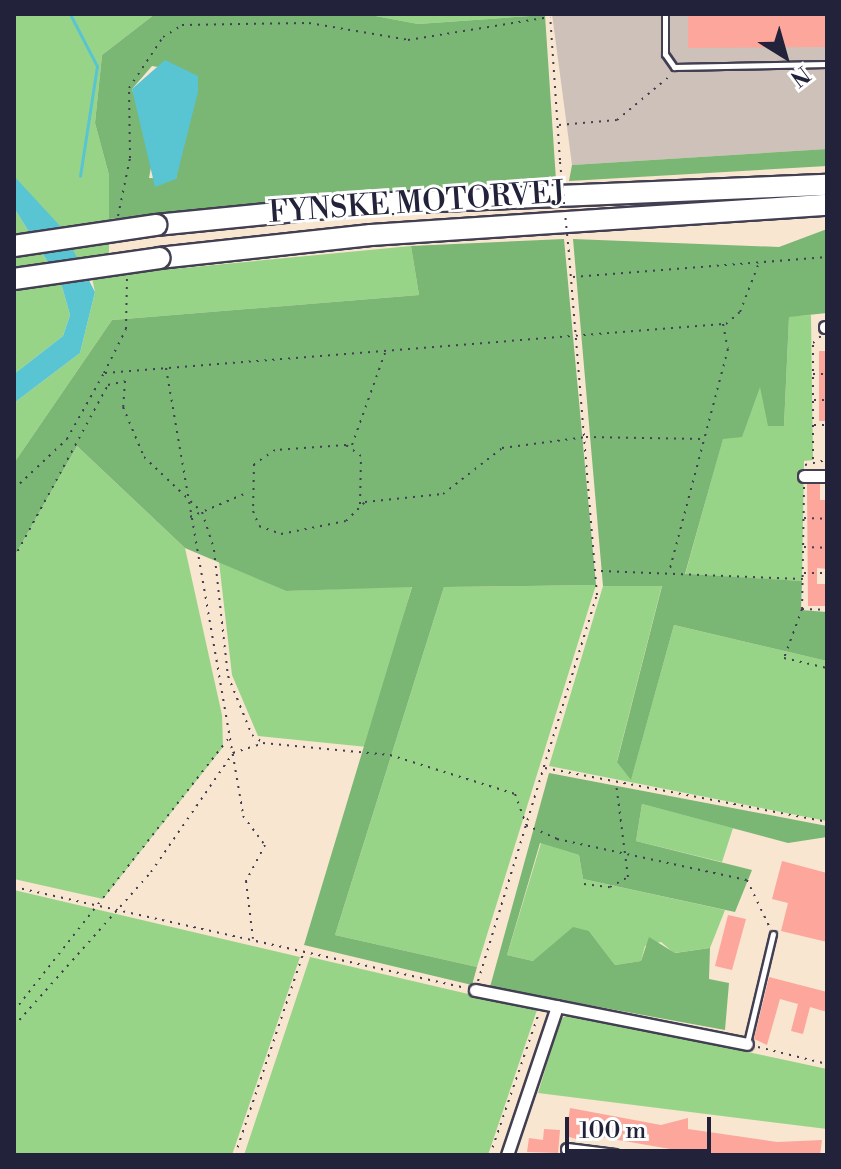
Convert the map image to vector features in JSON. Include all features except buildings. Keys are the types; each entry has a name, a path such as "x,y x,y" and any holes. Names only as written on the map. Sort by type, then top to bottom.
{"highway":[{"name":"FYNSKE MOTORVEJ","path":"14,246 156,225 368,204 827,185"},
{"name":"FYNSKE MOTORVEJ","path":"14,279 159,258 371,235 827,205"}],"street":[{"path":"804,476 827,476"},
{"path":"475,990 747,1044"},
{"path":"507,1155 557,1006"},
{"path":"567,1149 615,1155"}],"lane":[{"path":"665,14 665,54 674,67 827,64"},
{"path":"747,1044 773,934"}],"path":[{"path":"14,887 475,990 545,768 600,571 575,332 550,16 408,40 269,21 172,29 129,88 119,227"},
{"path":"557,125 617,120 667,83 674,67"},
{"path":"572,278 827,257"},
{"path":"104,373 575,332 723,324 740,312 758,264"},
{"path":"14,489 67,439 104,373 129,312 125,267"},
{"path":"669,572 728,349 723,324"},
{"path":"813,460 813,343 826,327"},
{"path":"351,447 363,429 387,349"},
{"path":"166,368 243,816 265,845 246,881 253,940"},
{"path":"813,374 827,374"},
{"path":"14,558 108,385 120,378 144,457 185,491 202,512 214,550 228,676 252,735 263,743"},
{"path":"813,400 827,400"},
{"path":"813,425 827,425"},
{"path":"360,504 443,494 502,448 586,437 705,439"},
{"path":"351,447 361,456 360,504 346,521 281,534 259,526 250,492 261,456 351,447"},
{"path":"827,460 805,462 802,609 784,658 827,668"},
{"path":"190,517 250,492"},
{"path":"804,518 827,519"},
{"path":"803,547 827,548"},
{"path":"600,571 803,579"},
{"path":"803,573 827,573"},
{"path":"802,609 827,610"},
{"path":"14,1011 102,907 230,737"},
{"path":"14,1026 117,910 233,753 263,743 369,751 436,769 515,794 526,825 575,846 747,880 773,934"},
{"path":"545,768 827,822"},
{"path":"584,884 622,884 630,855 615,782"},
{"path":"235,1155 304,950"},
{"path":"490,1155 542,1004"},
{"path":"747,1044 827,1064"}],"shaded area":[{"path":"552,14 827,14 827,149 572,165"}],"green space":[{"path":"14,14 155,14 102,55 95,123 109,175 109,275 411,246 419,295 112,320 14,463 14,403 80,353 95,292 92,278 14,176"},
{"path":"155,14 365,14 418,24 545,15 556,180 109,219 109,175 95,123 102,55","holes":["152,66 187,72 176,179 149,178 153,157 132,89"]},
{"path":"365,14 545,14 545,15 418,24"},
{"path":"827,149 827,166 569,181 572,165"},
{"path":"14,208 61,283 70,315 63,336 14,374"},
{"path":"827,229 827,313 789,317 784,426 768,426 760,387 742,437 723,439 685,574 802,581 801,610 827,612 827,661 674,625 631,780 617,762 662,586 603,586 573,239 779,247"},
{"path":"564,239 596,585 444,587 335,935 477,967 472,985 304,945 412,587 286,591 185,548 77,446 14,557 14,463 112,320 419,295 411,246"},
{"path":"811,315 813,460 804,461 802,581 685,575 723,438 760,385 784,426 789,316"},
{"path":"77,446 185,548 222,715 223,747 103,899 14,879 14,557"},
{"path":"219,562 286,591 412,586 367,747 258,736 232,675"},
{"path":"596,585 477,967 335,935 444,587"},
{"path":"662,585 617,761 631,779 674,625 827,661 827,821 549,766 603,586"},
{"path":"549,773 827,826 827,837 788,843 642,804 636,841 752,870 735,912 583,879 579,855 540,843 507,955 533,961 573,927 589,931 615,965 641,961 649,937 675,953 710,948 709,979 729,983 725,1030 490,987"},
{"path":"642,804 733,828 722,862 636,841"},
{"path":"541,843 579,855 583,879 725,910 710,948 674,953 661,942 645,946 641,961 615,965 589,931 533,961 507,955"},
{"path":"14,890 300,957 232,1155 14,1155"},
{"path":"310,957 537,1010 488,1155 244,1155"},
{"path":"572,1014 827,1069 827,1129 538,1093 561,1018"}],"water":[{"path":"165,60 198,76 198,92 176,179 155,187 132,89"},
{"path":"14,176 61,227 95,292 80,353 14,403 14,374 63,336 70,315 61,283 14,208"}],"waterway":[{"path":"70,14 97,66 80,176"}]}
